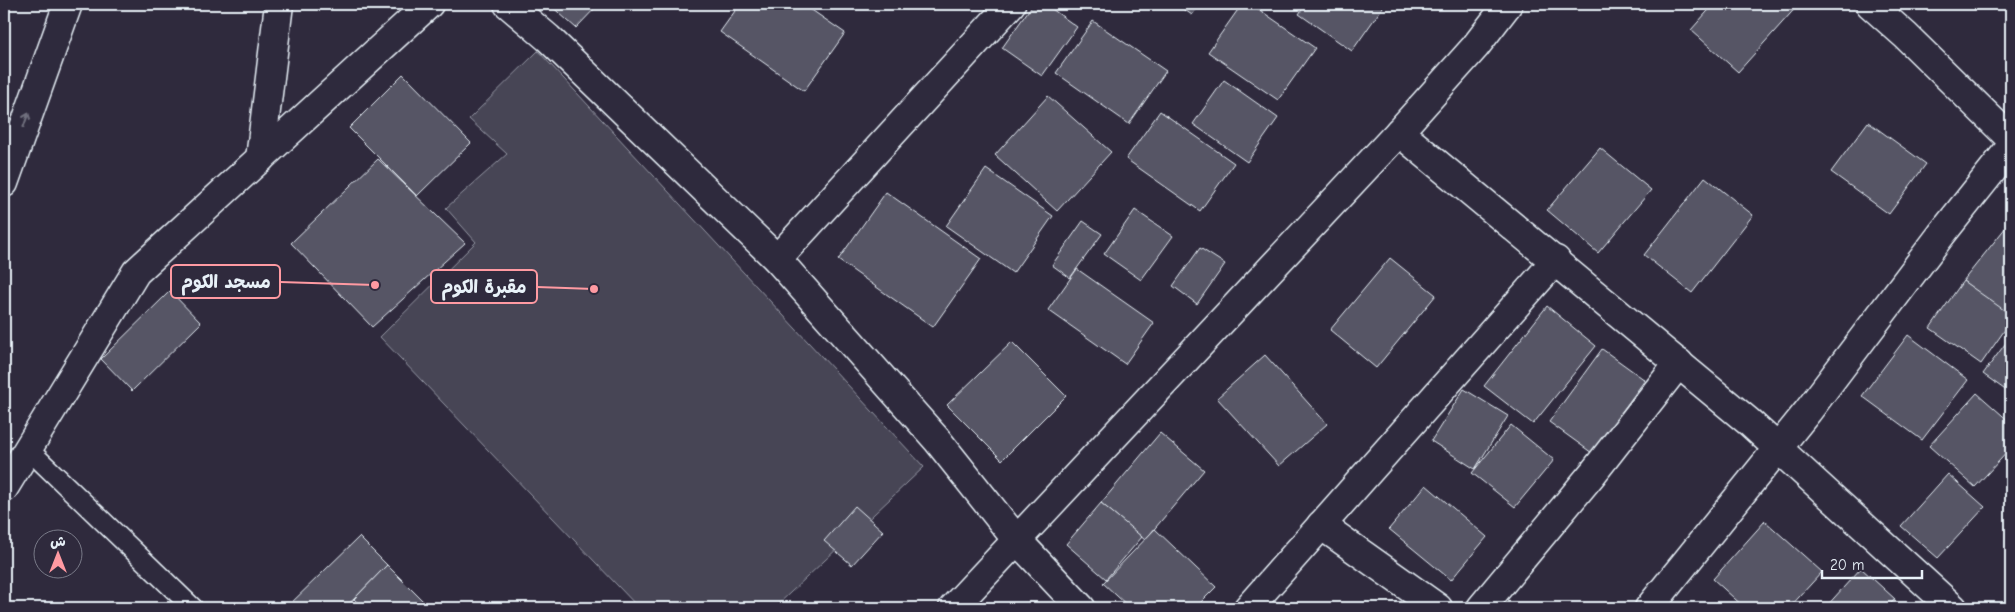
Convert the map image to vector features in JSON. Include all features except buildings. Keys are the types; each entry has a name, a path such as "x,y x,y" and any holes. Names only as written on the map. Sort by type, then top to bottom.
{"street":[{"path":"4,183 68,4"},
{"path":"260,159 279,4"},
{"path":"4,488 136,272 429,4"},
{"path":"508,4 548,38 777,259 938,442 1016,539 1080,608"},
{"path":"777,259 1011,4"},
{"path":"953,608 1399,132 1475,47 1508,4"},
{"path":"1870,4 1906,36 2011,139"},
{"path":"1399,132 1679,363 1778,449 1953,608"},
{"path":"1649,608 1778,449 2011,147"},
{"path":"1248,608 1556,260"},
{"path":"1481,608 1593,473 1679,363"},
{"path":"1321,525 1438,608"}],"lane":[{"path":"28,449 193,608"}],"shaded area":[{"path":"538,51 924,467 774,608 639,608 380,337 476,242 446,208 507,154 469,119"}],"place":[{"name":"مسجد الكوم","path":"375,285"},
{"name":"مقبرة الكوم","path":"594,289"}]}
